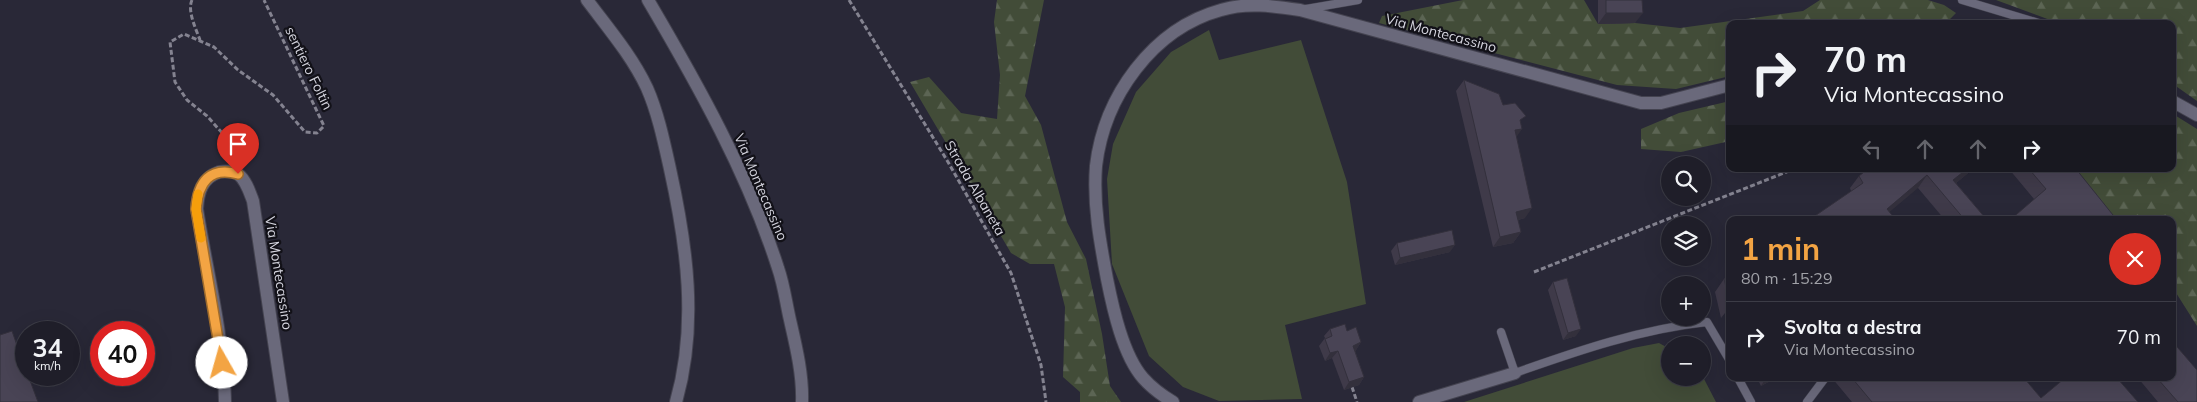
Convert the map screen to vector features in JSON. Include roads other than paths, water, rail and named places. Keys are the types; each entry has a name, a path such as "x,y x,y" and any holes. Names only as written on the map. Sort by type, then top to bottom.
{"street":[{"path":"587,0 630,59 647,88 660,124 680,213 690,301 686,355 682,383 676,402"},
{"name":"Via Montecassino","path":"648,0 721,130 754,203 779,270 793,332 802,390 802,402"},
{"name":"Via Montecassino","path":"1173,402 1143,378 1122,338 1114,310 1098,231 1095,191 1096,165 1107,121 1121,89 1154,48 1174,31 1198,18 1221,9 1276,6 1300,10 1641,103 1660,103 1726,86"},
{"path":"2176,103 2197,115"},
{"name":"Via Montecassino","path":"224,402 224,377 219,337 196,209 197,195 203,183 212,174 224,170 238,174 247,186 253,201 283,402"},
{"path":"1419,402 1514,373"}],"lane":[{"path":"1300,10 1358,0"},
{"path":"1962,0 2029,20"},
{"path":"1501,332 1514,373 1579,350 1686,324 1707,322 1726,354"},
{"path":"1740,381 1751,402"},
{"path":"1807,402 1823,381"}]}
